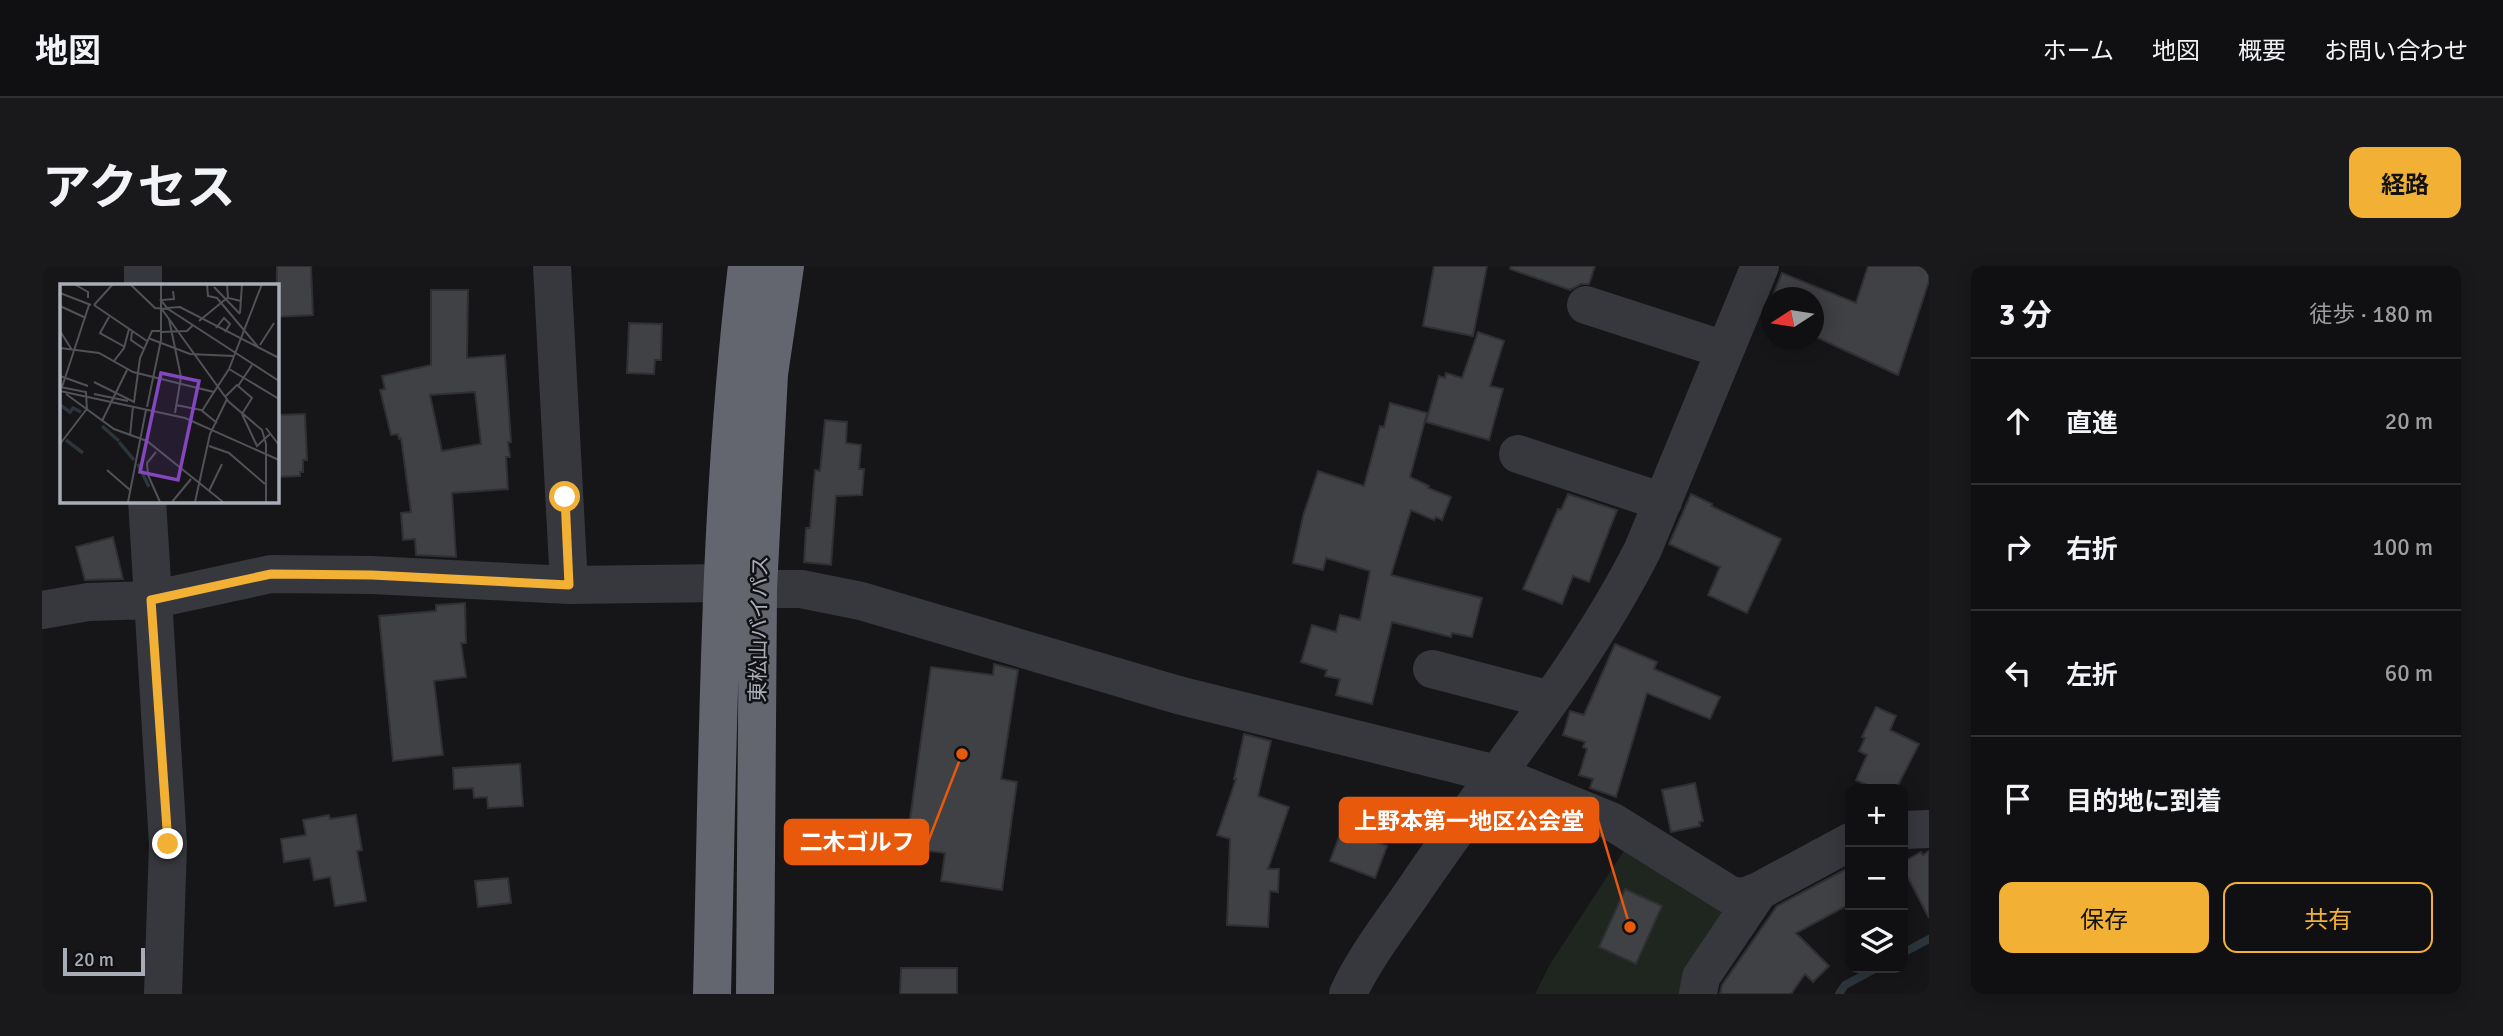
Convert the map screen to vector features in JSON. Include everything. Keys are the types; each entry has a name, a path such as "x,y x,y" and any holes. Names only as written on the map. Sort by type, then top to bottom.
{"highway":[{"name":"東松山バイパス","path":"747,266 737,348 740,586 755,994"},
{"name":"東松山バイパス","path":"712,994 740,586 785,266"}],"street":[{"path":"143,266 143,284"},
{"path":"552,266 569,585"},
{"path":"1348,994 1422,878 1576,664 1623,589 1663,502 1760,266"},
{"path":"1586,305 1725,351"},
{"path":"1518,454 1663,502"},
{"path":"147,502 168,844 163,994"},
{"path":"42,610 88,602 151,600 271,574 372,575 569,585 801,589 861,601 1178,695 1496,774 1611,821 1730,895 1744,897 1759,891 1845,845"},
{"path":"1432,669 1550,700"},
{"path":"1908,830 1929,830"},
{"path":"1698,994 1701,977 1759,891"}],"shaded area":[{"path":"1627,846 1727,914 1685,994 1535,994 1549,966"}],"building":[{"path":"277,266 311,266 313,315 278,317"},
{"path":"1434,266 1487,266 1473,336 1423,326"},
{"path":"1511,266 1595,266 1589,284 1581,284 1570,290 1510,269"},
{"path":"1868,266 1929,266 1929,281 1898,375 1824,341 1824,290 1856,303"},
{"path":"1782,273 1817,287 1776,287"},
{"path":"431,290 468,290 467,358 505,355 511,442 508,442 510,457 506,457 508,489 452,493 456,557 416,555 415,539 403,540 401,513 411,512 401,438 399,439 398,434 391,435 380,390 385,389 382,376 431,365","holes":["475,392 481,444 442,451 430,395"]},
{"path":"629,323 662,324 661,360 655,360 654,374 627,373"},
{"path":"1478,332 1504,341 1490,386 1503,389 1489,440 1426,422 1439,376 1445,378 1446,373 1462,378"},
{"path":"1390,403 1427,413 1410,477 1451,497 1442,520 1436,517 1434,520 1411,510 1391,575 1482,598 1472,637 1452,633 1451,637 1392,622 1372,704 1336,695 1340,679 1325,676 1327,670 1301,662 1312,625 1336,632 1340,615 1360,620 1370,571 1326,558 1323,570 1293,563 1303,516 1318,471 1364,486 1380,426 1384,427"},
{"path":"305,414 307,460 303,460 303,472 300,472 300,476 278,477 278,415"},
{"path":"825,420 847,422 846,443 861,445 859,469 864,469 862,495 836,496 831,565 804,562 806,528 810,528 815,470 820,471"},
{"path":"1568,494 1617,510 1589,582 1573,576 1562,604 1523,589 1558,509 1561,510"},
{"path":"1691,494 1781,539 1747,613 1708,595 1720,567 1669,544"},
{"path":"113,537 123,579 85,580 76,547"},
{"path":"465,603 466,643 461,643 466,677 434,681 443,755 393,761 379,616 436,611 436,605"},
{"path":"1615,644 1657,662 1654,669 1720,697 1710,719 1647,693 1616,797 1590,788 1593,779 1579,775 1587,749 1583,747 1585,742 1563,735 1570,711 1584,715"},
{"path":"994,664 1018,670 1001,779 1017,782 1002,890 941,881 945,853 906,848 931,667 993,675"},
{"path":"1876,707 1896,716 1890,730 1919,744 1899,784 1865,784 1856,780 1867,755 1859,751 1865,738 1862,737"},
{"path":"1244,734 1271,741 1258,796 1289,807 1268,869 1279,869 1278,892 1270,891 1268,927 1227,925 1230,839 1217,835 1236,779"},
{"path":"520,764 523,806 488,808 487,797 474,798 473,788 454,789 453,768"},
{"path":"1695,783 1703,821 1699,822 1700,826 1671,832 1662,790"},
{"path":"329,815 330,819 356,815 362,850 357,851 366,901 335,906 330,877 314,880 310,858 284,862 281,839 306,835 303,820"},
{"path":"1342,829 1387,846 1375,878 1330,861"},
{"path":"1929,851 1929,918 1908,878 1908,859 1921,852 1923,855"},
{"path":"1845,870 1845,907 1796,933 1829,966 1813,982 1805,974 1791,994 1720,994 1722,985 1777,906"},
{"path":"508,878 511,903 478,907 475,881"},
{"path":"1625,889 1662,906 1636,964 1599,947"},
{"path":"901,968 957,968 957,994 900,994"}],"waterway":[{"path":"1908,950 1929,939"},
{"path":"1839,994 1845,985 1868,973"}],"place":[{"name":"二木ゴルフ","path":"962,754"},
{"name":"上野本第一地区公会堂","path":"1630,927"}],"route":[{"path":"168,844 151,600 271,574 372,575 569,585 565,497"}]}
